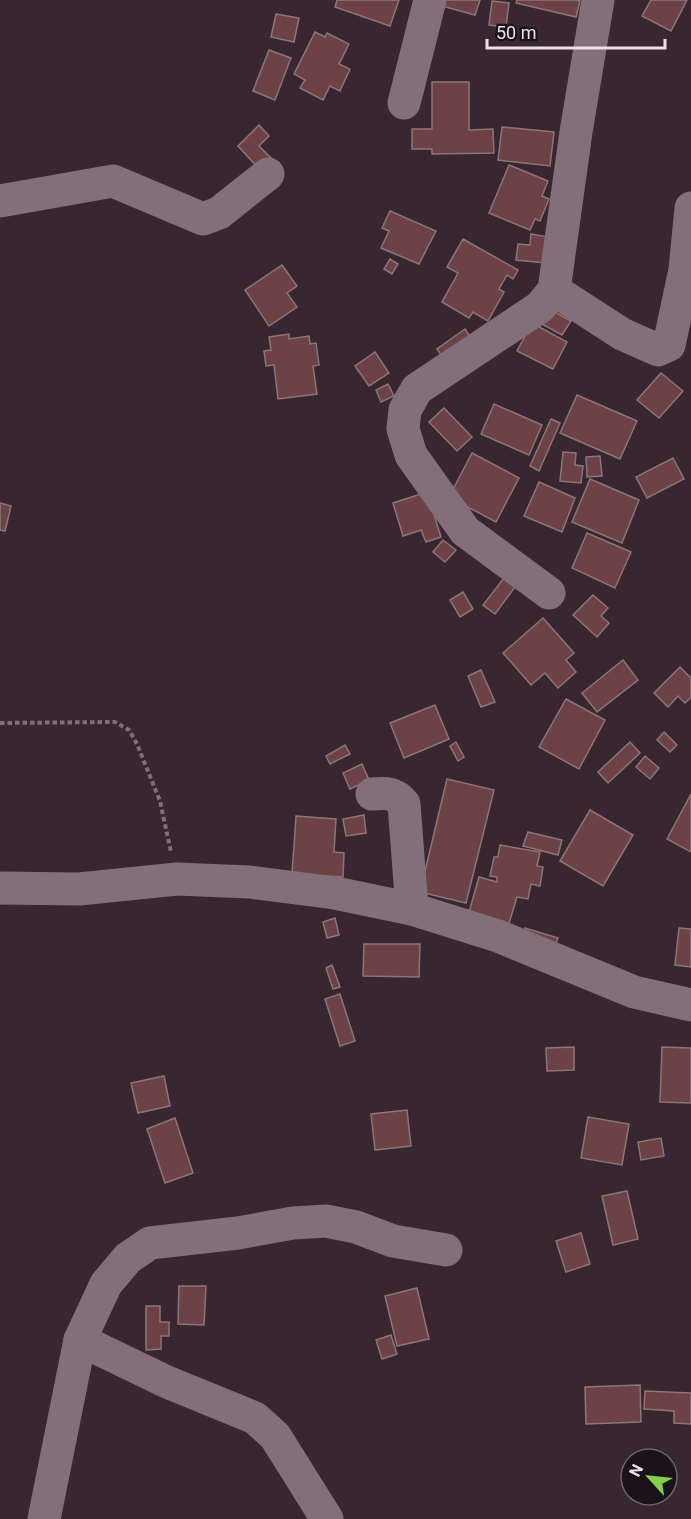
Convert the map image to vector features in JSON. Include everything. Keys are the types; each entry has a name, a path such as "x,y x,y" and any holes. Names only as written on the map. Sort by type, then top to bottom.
{"street":[{"path":"404,103 430,0"},
{"path":"549,593 465,531 411,456 403,429 405,410 417,389 540,308 554,290 576,132 598,0"},
{"path":"0,201 113,181 203,219 219,213 268,174"},
{"path":"554,290 622,334 658,350 680,352 691,208"},
{"path":"372,794 388,793 399,796 404,804 412,909"},
{"path":"0,888 79,889 177,879 249,882 335,892 412,909 498,936 633,992 691,1005"},
{"path":"44,1519 80,1340 106,1284 128,1258 150,1242 326,1221 356,1227 393,1241 446,1250"},
{"path":"80,1340 167,1382 255,1418 275,1436 327,1519"}],"path":[{"path":"0,723 115,722 129,730 160,801 177,879"}],"building":[{"path":"337,0 399,0 390,26 335,7"},
{"path":"443,0 480,0 475,15 442,6"},
{"path":"517,0 580,1 576,17 516,3"},
{"path":"651,0 687,0 671,31 642,16"},
{"path":"492,1 509,3 506,27 489,25"},
{"path":"276,14 299,18 294,42 271,37"},
{"path":"315,32 325,37 327,33 349,44 339,64 350,69 340,91 330,86 323,100 300,88 305,80 294,74"},
{"path":"269,50 291,58 275,100 253,91"},
{"path":"432,82 469,82 469,130 493,129 494,153 432,154 432,149 412,149 412,129 432,129"},
{"path":"259,125 269,136 259,146 273,160 261,171 238,146"},
{"path":"502,127 554,132 550,166 498,160"},
{"path":"509,165 548,181 542,196 549,199 540,221 535,219 530,230 489,213"},
{"path":"390,211 436,231 419,264 381,248 389,231 382,228"},
{"path":"531,234 548,237 545,263 516,260 518,244 530,245"},
{"path":"463,239 518,270 513,279 507,275 499,289 504,292 488,321 473,312 469,318 442,302 458,273 447,267"},
{"path":"390,259 398,264 392,274 384,269"},
{"path":"282,265 297,286 287,293 297,307 269,326 245,290"},
{"path":"548,308 571,321 562,335 540,323"},
{"path":"532,323 567,342 553,369 517,351"},
{"path":"465,329 471,338 444,359 437,349"},
{"path":"289,334 289,339 309,336 310,344 316,343 319,365 313,366 317,394 278,399 274,365 266,366 264,351 271,350 269,337"},
{"path":"375,352 389,373 369,386 355,366"},
{"path":"661,373 683,391 659,418 637,400"},
{"path":"388,384 394,396 381,402 376,390"},
{"path":"577,395 637,421 620,459 560,433"},
{"path":"494,404 542,425 529,455 481,434"},
{"path":"444,408 472,437 457,451 429,422"},
{"path":"551,419 560,423 539,471 530,466"},
{"path":"563,452 576,453 575,465 583,466 581,483 560,481"},
{"path":"472,453 519,478 496,522 449,497"},
{"path":"600,456 602,476 587,477 586,457"},
{"path":"673,458 684,479 647,498 636,477"},
{"path":"590,479 639,500 622,543 572,522"},
{"path":"539,482 575,498 562,532 524,516"},
{"path":"427,492 441,537 426,542 421,530 403,536 393,503"},
{"path":"0,503 11,506 5,531 0,530"},
{"path":"587,533 631,552 615,588 572,568"},
{"path":"443,540 456,550 445,562 433,552"},
{"path":"504,578 515,587 495,614 483,605"},
{"path":"463,592 473,609 460,617 450,600"},
{"path":"593,595 608,608 601,616 609,623 597,637 573,615"},
{"path":"543,618 574,653 566,660 576,672 558,688 545,673 531,685 503,653"},
{"path":"623,660 638,680 597,712 582,693"},
{"path":"680,667 691,678 691,697 685,703 678,696 668,707 654,693"},
{"path":"481,670 495,702 481,707 468,676"},
{"path":"566,699 605,720 579,769 539,747"},
{"path":"435,705 449,739 404,758 390,723"},
{"path":"664,732 677,745 670,752 657,740"},
{"path":"456,742 464,757 458,761 450,746"},
{"path":"630,742 640,753 608,783 598,772"},
{"path":"345,745 350,754 330,764 326,756"},
{"path":"645,756 659,768 650,779 636,767"},
{"path":"362,764 369,780 350,789 343,773"},
{"path":"447,779 494,790 466,903 420,892"},
{"path":"691,794 691,852 667,839"},
{"path":"590,810 633,835 603,886 560,861"},
{"path":"364,815 366,833 346,836 343,819"},
{"path":"296,816 336,819 334,852 344,853 343,877 292,874"},
{"path":"528,832 562,840 558,855 523,846"},
{"path":"500,845 540,852 537,866 543,867 540,886 531,884 528,899 517,897 507,930 467,919 479,877 497,882 497,877 490,876 494,857 498,857"},
{"path":"335,918 339,935 327,938 323,922"},
{"path":"525,928 558,938 554,949 522,938"},
{"path":"679,928 691,929 691,967 675,965"},
{"path":"364,944 420,944 419,977 363,976"},
{"path":"332,965 340,987 333,989 326,968"},
{"path":"340,994 355,1041 340,1046 325,999"},
{"path":"574,1047 574,1070 547,1071 546,1048"},
{"path":"662,1047 691,1048 691,1103 660,1102"},
{"path":"164,1076 170,1106 138,1113 131,1083"},
{"path":"407,1110 411,1146 375,1150 371,1114"},
{"path":"588,1117 629,1124 622,1165 581,1158"},
{"path":"175,1118 193,1173 165,1183 147,1129"},
{"path":"661,1138 664,1156 641,1160 638,1142"},
{"path":"627,1191 638,1239 613,1245 602,1196"},
{"path":"581,1233 590,1264 566,1272 556,1241"},
{"path":"179,1286 206,1286 204,1325 178,1324"},
{"path":"417,1288 429,1339 397,1346 385,1296"},
{"path":"146,1306 160,1306 160,1322 169,1322 169,1336 161,1336 161,1349 146,1350"},
{"path":"391,1335 397,1354 382,1359 376,1340"},
{"path":"640,1385 641,1422 586,1424 585,1387"},
{"path":"645,1391 691,1393 691,1424 674,1423 674,1411 644,1409"}]}
